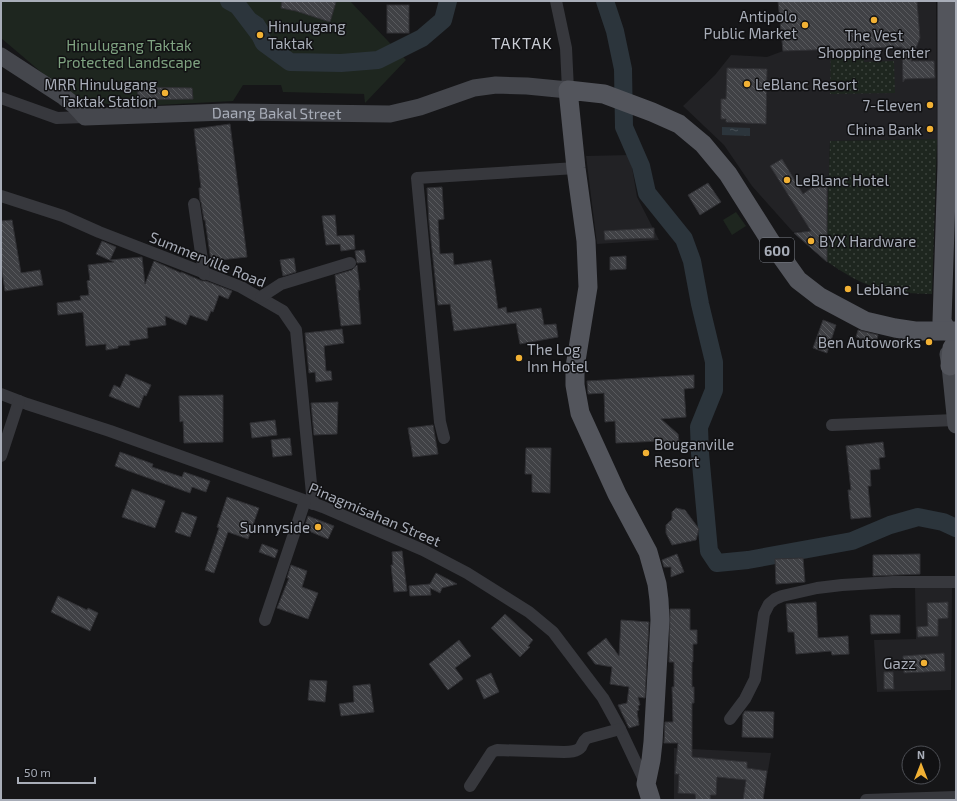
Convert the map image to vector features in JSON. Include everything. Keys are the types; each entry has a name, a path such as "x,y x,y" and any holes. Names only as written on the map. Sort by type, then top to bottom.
{"main road":[{"path":"947,1 947,165 952,328 950,366"},
{"name":"600","path":"568,90 604,94 679,124 703,144 728,174 798,280 820,297 844,309 868,313 896,321 952,328"},
{"path":"568,90 576,168 586,241 588,287 575,367 575,385 580,412 617,494 648,552 657,584 659,600 660,620 653,742 648,792"},
{"path":"952,328 956,284"}],"street":[{"path":"556,1 566,48 568,90"},
{"path":"1,56 64,97 85,117"},
{"name":"Daang Bakal Street","path":"85,117 226,112 390,114 420,107 474,88 488,86 527,86 568,90"},
{"name":"600","path":"1,98 57,118 85,117"},
{"path":"444,438 440,422 417,178 576,168"},
{"name":"Summerville Road","path":"1,196 63,216 204,274 241,287 261,297 283,311 296,330 309,502"},
{"path":"194,204 204,274"},
{"path":"261,297 281,284 350,264"},
{"path":"950,366 956,425"},
{"name":"Pinagmisahan Street","path":"1,394 309,502 423,550 467,573 529,612 558,638 603,698 620,730 648,792"},
{"path":"1,456 19,401"},
{"path":"832,425 956,420"},
{"path":"265,620 309,502"},
{"path":"730,720 745,699 755,679 764,614 769,604 776,599 803,591 842,585 892,582 956,582"},
{"path":"470,786 492,752 497,750 574,751 580,747 583,741 587,738 620,730"},
{"path":"866,800 956,797"}],"shaded area":[{"path":"778,1 936,1 937,139 830,141 827,230 793,232 752,186 724,145 683,106 715,75 731,55 767,57 783,51"},
{"path":"630,155 637,197 659,240 597,244 586,156"},
{"path":"952,587 951,690 877,692 874,640 916,639 915,588"},
{"path":"674,748 771,753 763,800 674,800"}],"green space":[{"name":"Hinulugang Taktak Protected Landscape","path":"1,1 350,1 406,60 365,103 364,94 283,92 281,85 243,85 233,101 121,107 68,95 1,38"},
{"path":"863,48 864,62 894,61 895,93 830,94 831,50"},
{"path":"937,139 932,294 881,289 853,278 826,261 830,141"},
{"path":"736,212 746,226 732,235 723,220"}],"water":[{"path":"222,1 237,1 263,19 270,30 264,43 256,47 251,35 245,29 241,18 236,11"},
{"path":"722,127 750,128 750,136 722,135"}],"building":[{"path":"282,1 336,2 330,22 296,11 281,8"},
{"path":"778,1 917,1 920,38 911,61 934,61 935,78 905,79 903,82 902,47 783,51"},
{"path":"387,5 409,5 409,33 387,33"},
{"name":"LeBlanc Resort","path":"727,68 767,69 766,124 726,122 726,119 721,119 721,99 726,99"},
{"name":"MRR Hinulugang Taktak Station","path":"137,87 192,88 193,99 138,100"},
{"path":"230,124 247,257 211,261 205,220 200,200 199,188 201,188 194,129"},
{"path":"782,159 803,194 813,187 827,187 827,262 794,233 811,231 770,166"},
{"path":"708,183 721,202 700,215 688,195"},
{"path":"442,187 444,219 438,220 440,254 453,253 454,265 491,260 498,309 506,307 507,313 541,308 544,325 556,324 558,337 520,344 516,323 454,331 450,304 438,305 429,222 427,188"},
{"path":"335,215 337,236 354,235 355,249 341,251 340,244 326,245 322,216"},
{"path":"12,220 21,273 40,270 43,285 5,291 1,265 1,221"},
{"path":"654,228 654,238 605,240 604,231"},
{"path":"102,241 116,247 110,260 142,257 145,284 154,261 181,273 232,291 228,299 219,295 213,312 211,311 207,321 190,315 186,325 165,316 166,325 147,328 148,338 129,341 130,345 118,346 118,348 106,350 106,344 86,346 83,312 58,315 57,303 81,300 80,296 89,295 87,281 90,280 88,265 114,262 96,254"},
{"path":"364,250 366,262 357,263 355,251"},
{"path":"626,256 626,269 610,270 610,257"},
{"path":"294,258 296,272 283,276 280,260"},
{"path":"357,265 360,290 358,290 361,324 341,326 335,275 352,270"},
{"path":"823,320 836,325 827,353 813,348"},
{"path":"342,329 344,343 324,346 326,371 331,371 332,380 316,382 315,372 309,373 305,333"},
{"path":"858,330 878,335 876,343 856,337"},
{"path":"894,339 904,340 903,349 893,347"},
{"path":"126,374 151,385 146,396 144,395 139,408 109,396 114,385 120,388"},
{"path":"694,375 694,388 684,389 686,417 661,419 678,434 679,441 674,446 667,446 661,441 616,443 615,421 605,422 604,393 588,394 587,381"},
{"path":"223,395 223,442 184,443 183,421 180,422 179,396"},
{"path":"338,402 337,434 314,435 311,403"},
{"path":"275,420 277,435 252,438 250,423"},
{"path":"433,425 438,454 413,457 408,428"},
{"path":"290,438 292,455 273,457 271,440"},
{"path":"883,442 885,457 879,458 880,469 870,470 871,486 868,486 871,517 851,519 848,490 851,490 846,446"},
{"path":"526,448 551,448 550,493 532,492 532,474 525,474"},
{"path":"120,452 153,464 152,467 182,477 184,472 210,481 206,492 192,487 190,493 115,466"},
{"path":"132,489 165,501 155,528 122,517"},
{"path":"227,497 259,508 248,539 228,532 214,573 205,570 219,528 217,527"},
{"path":"676,508 685,510 699,529 696,540 672,545 666,533 666,525 672,519 672,512"},
{"path":"182,512 197,517 190,537 175,532"},
{"name":"Sunnyside","path":"308,516 334,526 328,539 304,529"},
{"path":"262,544 278,550 275,558 259,552"},
{"path":"402,551 407,591 394,592 391,565 393,565 392,552"},
{"path":"677,554 684,572 671,577 671,567 664,567 662,560"},
{"path":"920,554 920,574 873,576 873,555"},
{"path":"803,558 805,582 776,584 775,559"},
{"path":"291,565 307,571 302,587 318,593 308,619 277,608 289,578 287,578"},
{"path":"436,573 457,584 442,588 440,593 430,588 431,595 410,596 409,586 430,584"},
{"path":"58,596 87,610 88,608 98,613 90,631 51,612"},
{"path":"816,602 818,638 848,636 849,654 832,655 831,651 796,654 794,632 788,632 786,604"},
{"path":"948,602 948,618 938,619 938,636 918,637 917,627 928,626 927,603"},
{"path":"670,609 690,609 690,630 697,630 697,644 693,644 692,662 692,687 694,687 694,703 692,703 692,757 747,762 747,768 767,771 763,800 743,800 746,780 717,777 716,795 710,795 711,800 696,800 695,794 678,793 679,774 675,774 678,743 664,743 665,722 673,722 672,687 674,687 674,662 669,662"},
{"path":"505,614 533,640 528,646 530,647 520,657 491,628"},
{"path":"870,615 900,615 900,633 871,634"},
{"path":"621,620 649,622 645,698 638,697 640,705 638,706 639,710 637,711 639,725 629,728 618,705 627,703 629,687 610,684 612,667 595,664 587,653 606,638 619,656"},
{"path":"459,640 471,656 455,668 463,679 448,690 429,664"},
{"name":"Gazz","path":"944,653 945,671 904,673 903,656"},
{"path":"884,672 893,672 894,689 884,689"},
{"path":"491,673 499,692 484,699 476,680"},
{"path":"310,680 327,681 325,702 308,700"},
{"path":"370,684 374,712 341,716 339,704 354,702 353,686"},
{"path":"745,711 774,712 773,738 742,737 743,714"}],"waterway":[{"path":"229,1 238,6 260,35 264,43 290,62 341,63 378,60 422,38 443,20 448,1"},
{"path":"605,1 615,31 623,69 624,127 641,166 647,193 684,239 692,261 700,304 714,362 714,390 699,427 709,551 717,563 748,560 852,541 890,525 918,517 943,522 956,528"}],"place":[{"name":"The Vest Shopping Center","path":"874,20"},
{"name":"Antipolo Public Market","path":"805,25"},
{"name":"Hinulugang Taktak","path":"260,35"},
{"name":"LeBlanc Resort","path":"747,84"},
{"name":"MRR Hinulugang Taktak Station","path":"165,93"},
{"name":"7-Eleven","path":"930,105"},
{"name":"China Bank","path":"930,129"},
{"name":"LeBlanc Hotel","path":"787,180"},
{"name":"BYX Hardware","path":"811,241"},
{"name":"Leblanc","path":"848,289"},
{"name":"Ben Autoworks","path":"929,342"},
{"name":"The Log Inn Hotel","path":"519,358"},
{"name":"Bouganville Resort","path":"646,453"},
{"name":"Sunnyside","path":"318,527"},
{"name":"Gazz","path":"924,663"}],"district":[{"name":"TAKTAK","path":"522,42"}]}
